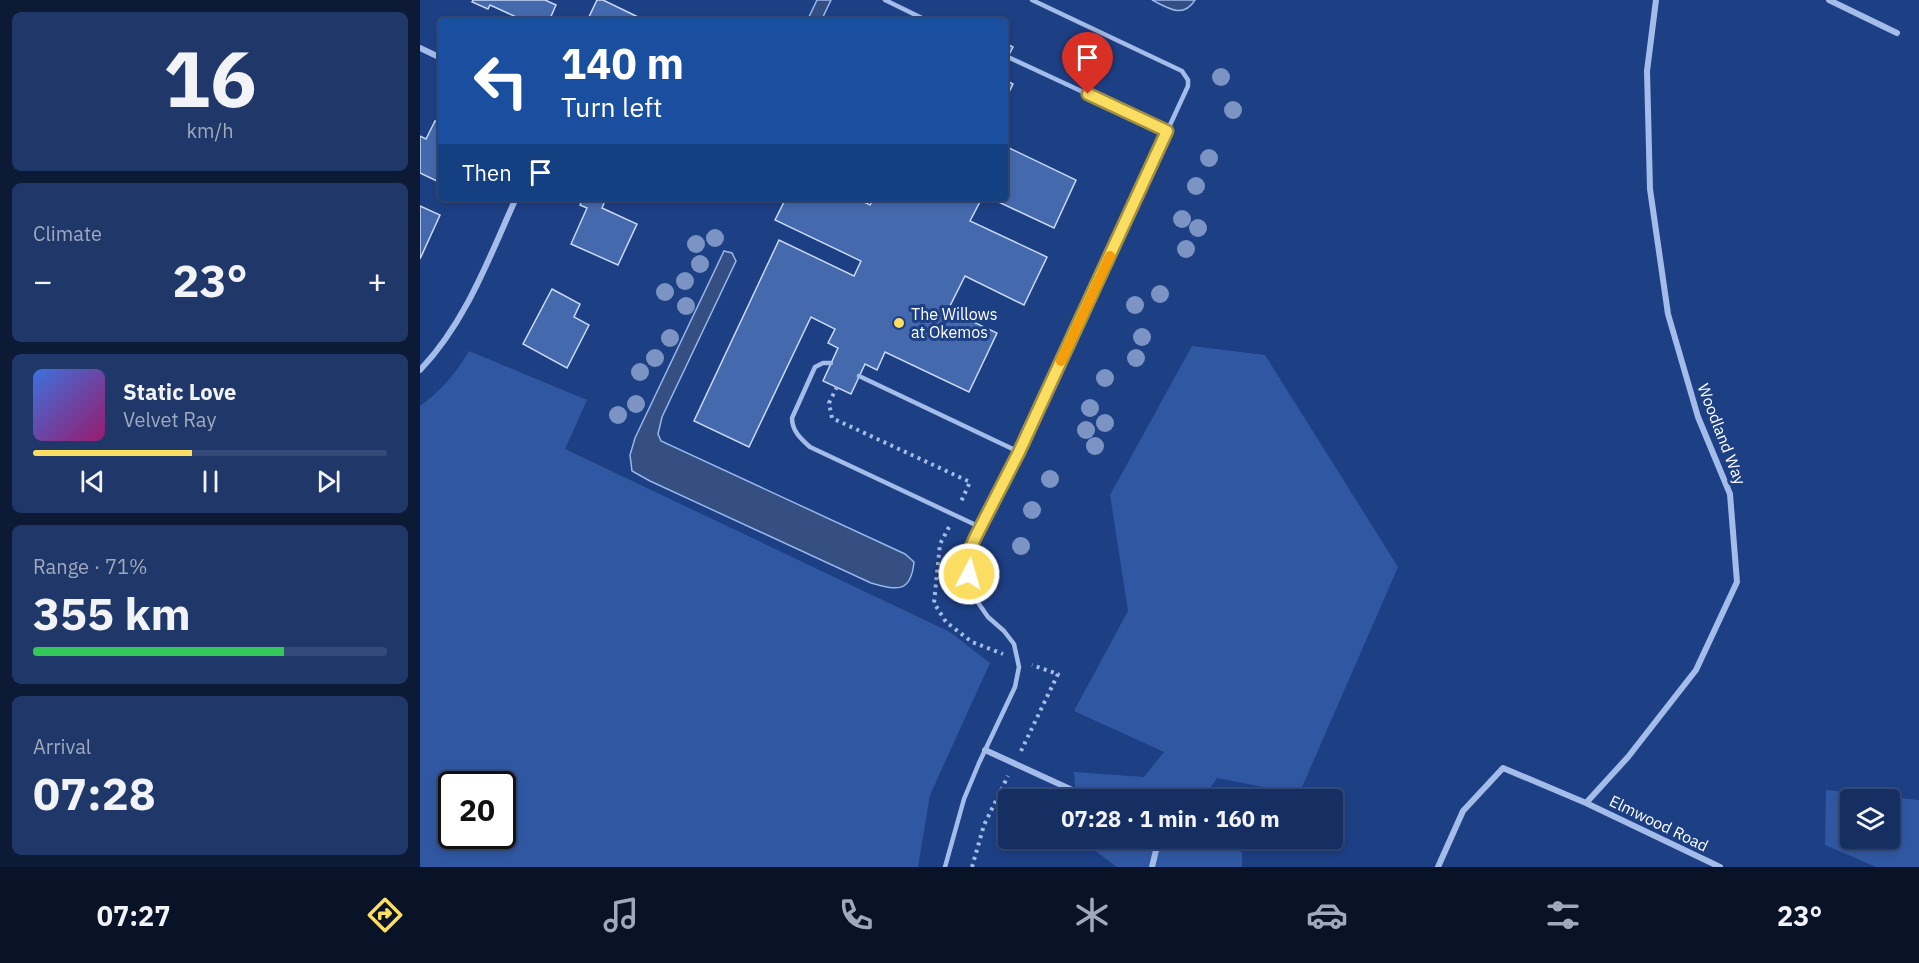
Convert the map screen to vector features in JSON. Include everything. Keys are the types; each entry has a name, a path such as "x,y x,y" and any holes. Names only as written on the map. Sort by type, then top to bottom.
{"street":[{"name":"Woodland Way","path":"1586,803 1628,758 1696,669 1737,582 1730,494 1698,417 1668,314 1650,189 1647,71 1656,0"},
{"path":"1829,0 1897,33"},
{"path":"420,48 438,57"},
{"path":"420,370 446,340 465,311 515,201"},
{"path":"985,750 1071,789"},
{"path":"1438,867 1463,811 1503,768 1586,803"},
{"name":"Elmwood Road","path":"1586,803 1720,867"},
{"path":"1152,867 1156,849"}],"lane":[{"path":"885,0 922,18"},
{"path":"945,867 964,800 1018,677 1019,660 1014,644 988,616 972,590 970,550 1019,452 1188,86 1188,80 1182,71 1032,0"},
{"path":"1008,57 1167,131"},
{"path":"831,363 818,364 810,377 792,418 792,424 798,435 810,447 980,527"},
{"path":"859,376 1019,452"}],"path":[{"path":"837,387 829,403 832,418 970,482 940,544 934,603 946,622 972,642 1058,674 984,825 972,867"}],"shaded area":[{"path":"817,0 831,0 822,18 808,18"},
{"path":"1152,0 1195,0 1185,9 1175,10"},
{"path":"724,251 732,253 736,261 662,417 658,434 661,441 905,554 914,562 910,580 906,585 895,588 871,583 632,471 630,455 635,438"},
{"path":"1192,346 1265,355 1398,567 1301,789 1273,789 1217,778 1209,789 1075,789 1074,772 1144,777 1164,752 1074,711 1128,611 1110,495"},
{"path":"469,351 587,400 565,449 950,632 990,663 930,795 918,867 420,867 420,406 453,374"},
{"path":"1826,790 1840,792 1840,849 1900,849 1900,798 1919,800 1919,867 1876,867 1825,845"},
{"path":"1093,849 1239,849 1242,853 1242,867 1117,867"}],"building":[{"path":"473,0 545,0 556,5 550,18 518,18 490,5 488,9 472,2"},
{"path":"597,0 603,0 638,17 638,18 588,18"},
{"path":"1008,44 1013,47 1008,56"},
{"path":"1008,82 1013,84 1008,94"},
{"path":"435,121 438,122 438,182 420,173 420,136 426,139"},
{"path":"1008,147 1076,180 1054,228 996,201 1008,201"},
{"path":"582,201 605,201 602,208 637,224 618,265 571,244 587,208 580,205"},
{"name":"The Willows at Okemos","path":"784,201 862,201 870,205 872,201 980,201 970,221 1047,257 1024,305 965,276 948,310 997,333 969,392 885,352 877,370 865,364 851,394 823,381 838,348 828,343 835,329 811,317 749,447 694,421 779,240 854,276 861,261 775,220"},
{"path":"420,206 440,215 420,259"},
{"path":"552,289 580,304 574,317 589,325 567,368 523,344"}],"slow traffic":[{"path":"1061,361 1110,256"}],"place":[{"name":"The Willows at Okemos","path":"899,323"}],"route":[{"path":"969,574 970,550 975,538 1019,452 1167,131 1088,94"}]}
